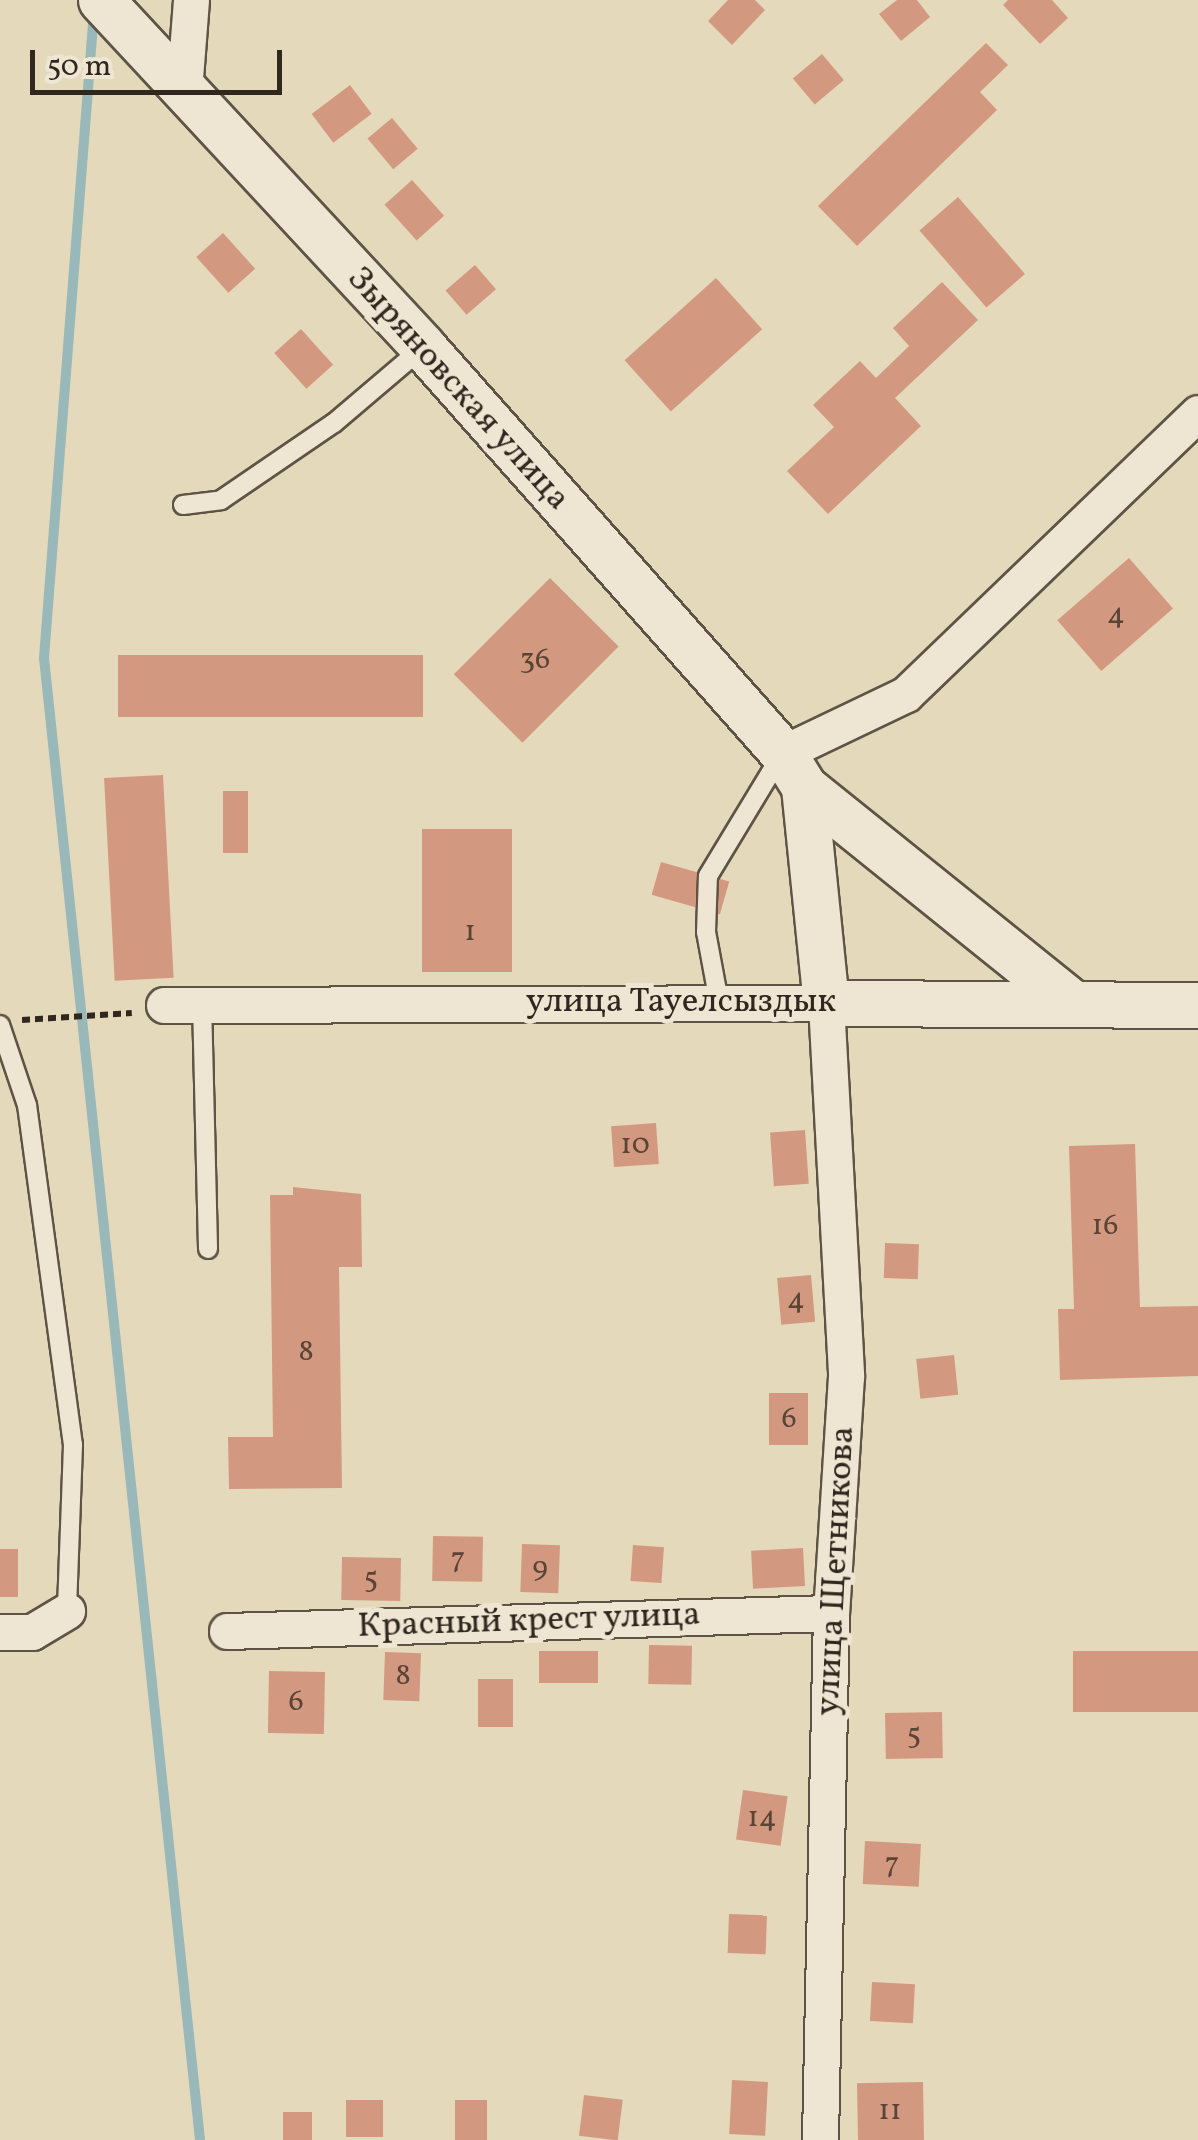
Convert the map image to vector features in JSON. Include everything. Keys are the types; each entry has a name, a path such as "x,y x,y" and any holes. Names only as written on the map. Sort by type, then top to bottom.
{"street":[{"name":"Зыряновская улица","path":"100,0 423,347 793,770 1073,1003"},
{"path":"184,91 191,0"},
{"path":"826,1003 793,770 906,694 1198,412"},
{"name":"улица Щетникова","path":"820,2140 831,1614 846,1376 826,1003"},
{"name":"улица Тауелсыздык","path":"164,1005 1198,1005"},
{"path":"0,1632 32,1632 67,1612"},
{"name":"Красный крест улица","path":"227,1631 831,1614"}],"lane":[{"path":"183,506 221,500 334,423 423,347"},
{"path":"718,1002 706,932 708,876 793,770"},
{"path":"202,1002 208,1249"},
{"path":"3,1025 28,1105 73,1445 67,1612"}],"path":[{"path":"3,1025 34,1015 96,1020"}],"building":[{"path":"728,0 755,0 765,10 732,45 708,21"},
{"path":"897,0 917,0 930,17 901,41 879,14"},
{"path":"1008,0 1052,0 1068,18 1040,44 1003,5"},
{"path":"986,43 1008,65 980,92 997,110 857,246 818,206"},
{"path":"822,54 844,80 815,104 793,78"},
{"path":"350,85 372,114 333,143 312,114"},
{"path":"392,118 418,149 393,169 367,139"},
{"path":"412,180 444,216 417,240 385,205"},
{"path":"958,197 1025,274 986,307 920,230"},
{"path":"223,233 255,269 228,293 196,257"},
{"path":"475,265 496,289 467,315 446,291"},
{"path":"716,278 762,329 671,412 625,360"},
{"path":"942,282 978,320 895,398 921,426 828,514 787,471 834,427 813,405 860,361 876,378 909,346 893,328"},
{"path":"301,329 333,365 306,389 274,353"},
{"path":"1129,558 1173,609 1101,671 1057,620"},
{"path":"550,578 619,647 522,743 454,674"},
{"path":"118,655 423,655 423,717 118,717"},
{"path":"163,775 174,978 115,981 104,778"},
{"path":"223,791 248,791 248,853 223,853"},
{"path":"422,829 512,829 512,972 422,972"},
{"path":"661,862 729,882 720,914 652,895"},
{"path":"656,1123 659,1164 614,1167 611,1126"},
{"path":"805,1130 809,1184 774,1186 770,1132"},
{"path":"1135,1144 1140,1307 1198,1306 1198,1376 1060,1380 1058,1309 1074,1309 1069,1146"},
{"path":"293,1187 361,1194 362,1267 339,1267 342,1488 229,1489 228,1437 273,1437 270,1195 293,1195"},
{"path":"885,1243 919,1244 918,1279 884,1278"},
{"path":"811,1275 815,1322 781,1325 777,1278"},
{"path":"954,1355 958,1395 920,1399 916,1359"},
{"path":"769,1393 808,1393 808,1445 769,1445"},
{"path":"433,1536 483,1537 482,1582 432,1581"},
{"path":"522,1544 560,1545 558,1593 520,1592"},
{"path":"633,1545 664,1547 661,1583 630,1581"},
{"path":"803,1548 805,1586 753,1589 751,1551"},
{"path":"0,1549 18,1549 18,1597 0,1597"},
{"path":"342,1557 401,1558 400,1601 341,1600"},
{"path":"649,1645 692,1646 691,1685 648,1684"},
{"path":"539,1651 598,1651 598,1683 539,1683"},
{"path":"1073,1651 1198,1651 1198,1712 1073,1712"},
{"path":"385,1652 421,1653 419,1701 383,1700"},
{"path":"269,1671 325,1672 324,1734 268,1733"},
{"path":"478,1679 513,1679 513,1727 478,1727"},
{"path":"942,1712 943,1758 886,1759 885,1713"},
{"path":"743,1790 788,1796 781,1846 736,1840"},
{"path":"865,1841 921,1844 919,1887 863,1884"},
{"path":"729,1914 767,1915 766,1954 728,1953"},
{"path":"872,1982 915,1984 913,2023 870,2021"},
{"path":"732,2080 768,2082 765,2136 729,2134"},
{"path":"923,2082 924,2140 858,2140 857,2083"},
{"path":"584,2095 623,2100 618,2140 579,2136"},
{"path":"346,2100 383,2100 383,2137 346,2137"},
{"path":"455,2100 487,2100 487,2140 455,2140"},
{"path":"283,2112 312,2112 312,2140 283,2140"}],"waterway":[{"path":"94,11 44,658 200,2140"}]}
